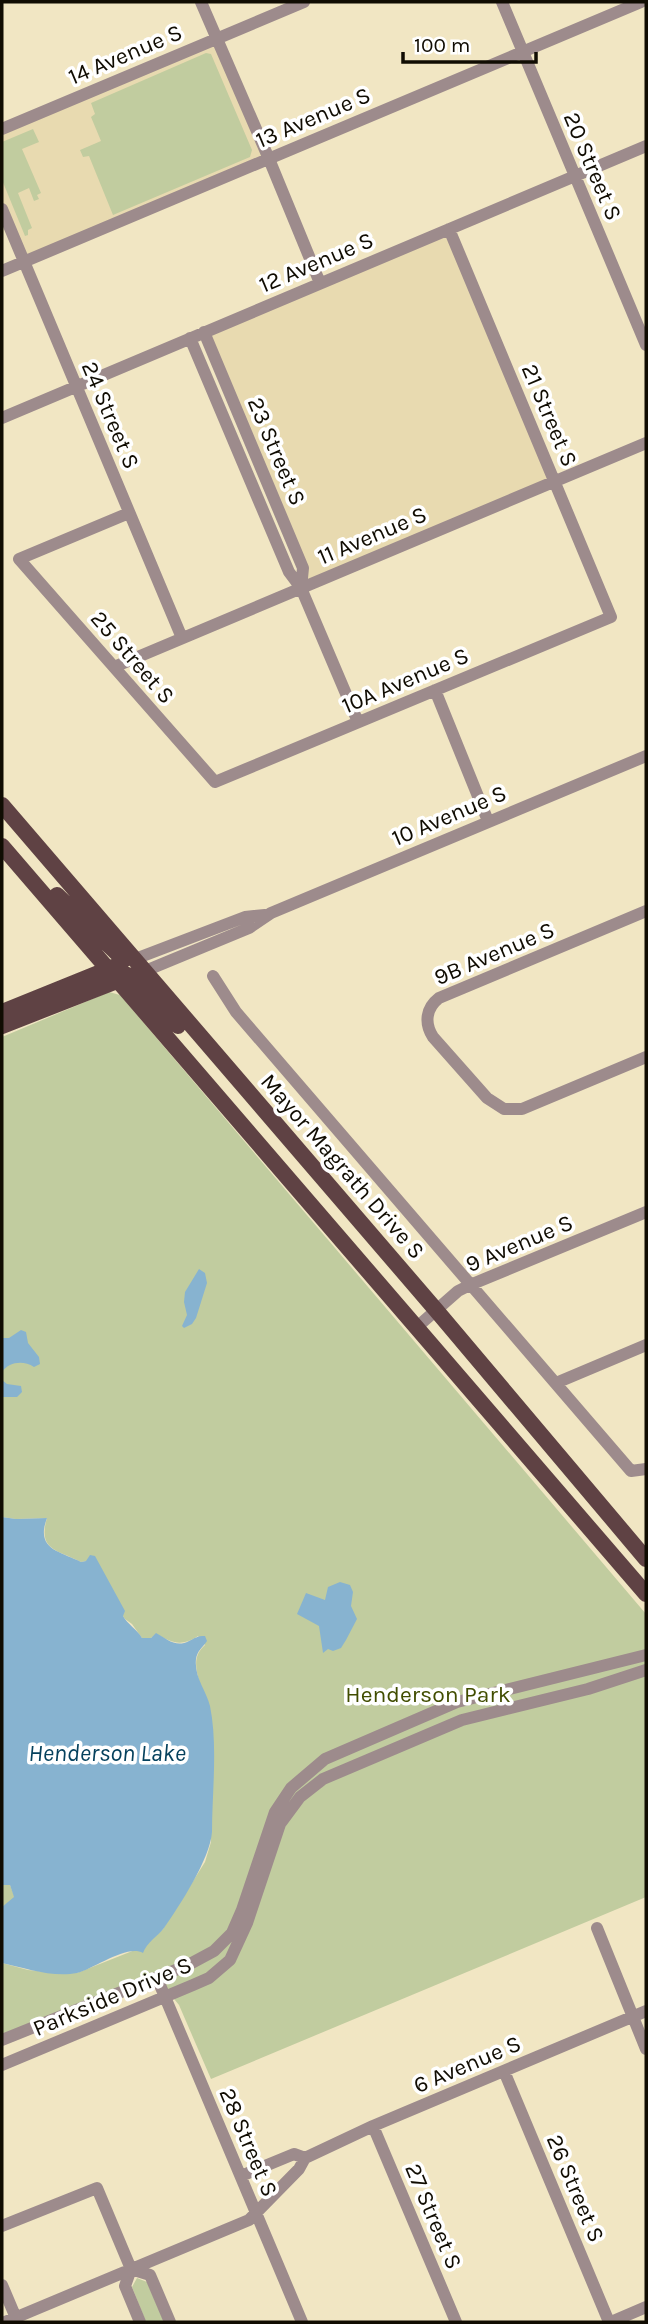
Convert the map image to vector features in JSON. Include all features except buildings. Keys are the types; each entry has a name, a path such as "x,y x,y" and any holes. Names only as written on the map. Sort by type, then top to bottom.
{"main road":[{"name":"Mayor Magrath Drive S","path":"2,805 127,970 417,1327 646,1594"},
{"name":"Mayor Magrath Drive S","path":"2,846 259,1104 646,1559"},
{"path":"2,1012 127,970"},
{"path":"2,1026 127,970"}],"street":[{"path":"201,2 320,283"},
{"name":"14 Avenue S","path":"2,129 304,2"},
{"name":"20 Street S","path":"502,2 646,345"},
{"name":"13 Avenue S","path":"2,271 641,2"},
{"name":"12 Avenue S","path":"2,418 646,146"},
{"name":"24 Street S","path":"2,209 182,638"},
{"name":"21 Street S","path":"449,229 611,617"},
{"name":"23 Street S","path":"204,332 303,568 301,588"},
{"name":"23 Street S","path":"190,338 289,572 301,588 358,722"},
{"name":"11 Avenue S","path":"114,667 646,443"},
{"name":"25 Street S","path":"129,513 19,559 215,782"},
{"name":"10A Avenue S","path":"215,782 611,617"},
{"path":"435,690 488,821"},
{"name":"10 Avenue S","path":"127,970 249,928 269,915 646,756"},
{"name":"9B Avenue S","path":"646,911 436,999 428,1013 428,1028 433,1037 489,1102 503,1109 530,1107 646,1057"},
{"name":"Mayor Magrath Drive S","path":"213,976 236,1012 631,1471 646,1469"},
{"name":"9 Avenue S","path":"417,1327 458,1291 646,1212"},
{"path":"556,1383 646,1345"},
{"name":"Parkside Drive S","path":"2,2040 157,1978 204,1957 222,1944 232,1933 242,1910 275,1812 291,1788 321,1761 457,1702 646,1655"},
{"name":"Parkside Drive S","path":"2,2065 209,1978 230,1959 247,1923 280,1824 300,1797 323,1779 453,1723 589,1689 646,1670"},
{"path":"597,1928 646,2049"},
{"name":"28 Street S","path":"157,1978 302,2322"},
{"name":"6 Avenue S","path":"10,2320 249,2220 299,2169 304,2158 373,2126 646,2011"},
{"name":"26 Street S","path":"504,2071 610,2322"},
{"name":"27 Street S","path":"373,2126 456,2322"},
{"name":"6 Avenue S","path":"241,2176 294,2154 304,2158"},
{"path":"2,2226 97,2188 131,2269 125,2286 140,2322"},
{"path":"131,2269 150,2275 170,2322"},
{"path":"2,2285 10,2320"},
{"path":"610,2322 646,2308"}],"shaded area":[{"path":"217,38 269,159 24,261 2,209 2,129"},
{"path":"449,229 555,482 301,588 303,567 204,332"}],"green space":[{"path":"206,53 211,54 252,150 250,157 113,215 89,156 83,157 80,150 101,141 91,117 95,114 91,103"},
{"path":"33,129 39,142 22,149 41,193 37,195 39,199 34,201 29,188 18,193 32,228 25,236 2,180 2,142"},
{"name":"Henderson Park","path":"109,992 120,995 646,1614 646,1897 211,2079 179,2005 157,1978 2,2040 2,1963 28,1970 77,1973 145,1946 163,1929 205,1862 211,1842 200,1684 196,1663 198,1654 205,1645 198,1636 182,1643 156,1634 151,1638 142,1638 125,1619 86,1561 81,1562 58,1552 48,1543 45,1537 47,1518 2,1517 2,1037"},
{"path":"2,1885 10,1885 15,1898 2,1907"},
{"path":"137,2278 147,2282 164,2322 146,2322 132,2287"}],"water":[{"path":"199,1269 205,1273 207,1283 196,1318 184,1328 182,1326 187,1315 185,1292"},
{"path":"21,1330 26,1332 28,1343 39,1357 40,1364 34,1367 16,1363 2,1372 2,1338 9,1338"},
{"path":"2,1380 7,1384 21,1386 22,1392 17,1397 2,1397"},
{"name":"Henderson Lake","path":"2,1517 47,1518 44,1537 52,1548 81,1562 86,1561 90,1555 95,1556 125,1611 123,1616 142,1638 151,1638 156,1633 176,1643 202,1636 205,1636 207,1641 196,1659 198,1678 210,1706 214,1737 212,1832 206,1855 178,1907 143,1953 136,1951 120,1954 77,1973 49,1973 2,1963 2,1907 14,1897 10,1885 2,1885"},
{"path":"340,1582 350,1585 353,1592 351,1606 357,1619 341,1648 333,1651 328,1649 323,1653 319,1626 297,1614 306,1593 325,1600 328,1587"}]}
